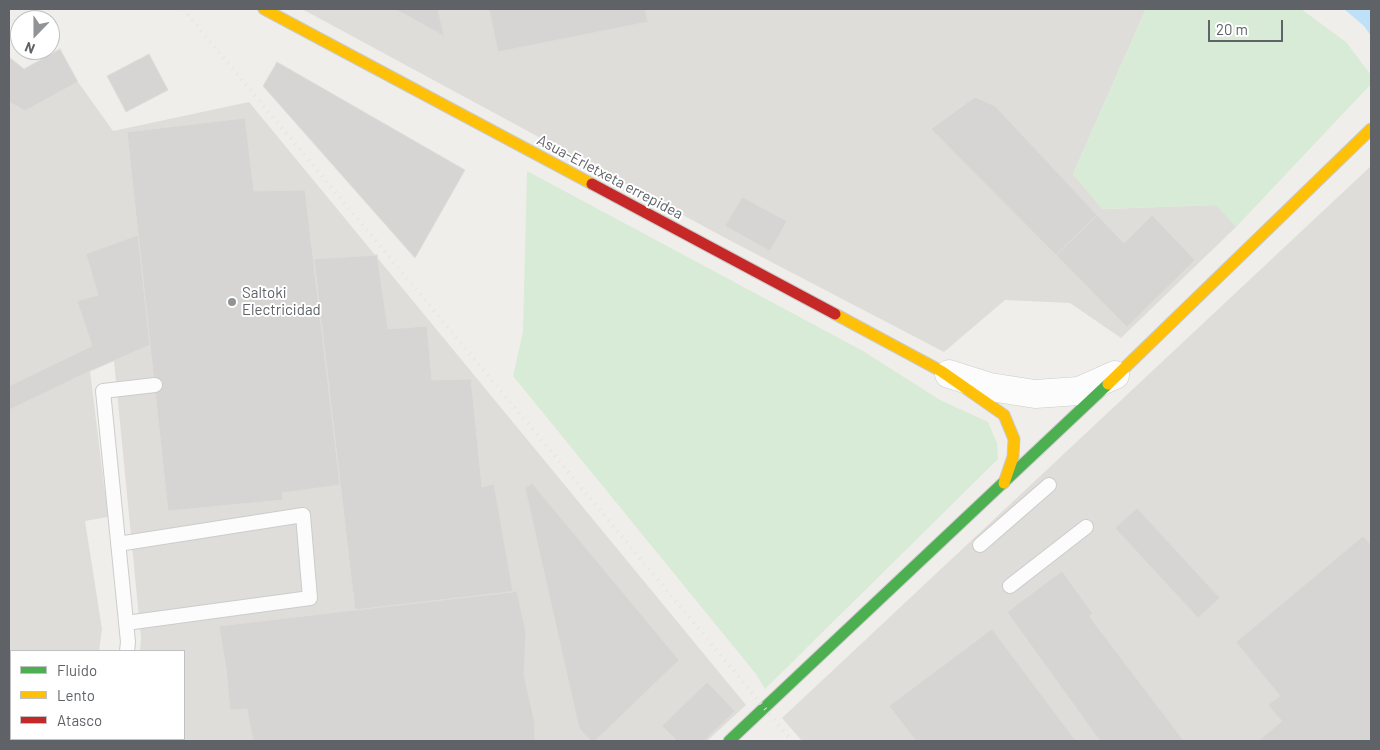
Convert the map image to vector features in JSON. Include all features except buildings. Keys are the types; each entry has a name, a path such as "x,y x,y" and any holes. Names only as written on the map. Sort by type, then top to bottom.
{"street":[{"name":"Asua-Erletxeta errepidea","path":"264,9 941,371 1004,415 1014,439 1013,457 1004,483"},
{"path":"729,741 1121,372 1371,129"},
{"path":"941,371 987,386 1035,394 1079,392 1121,372"}],"lane":[{"path":"126,650 128,642 104,391 155,385"},
{"path":"980,546 1049,486"},
{"path":"118,544 302,515 310,598 126,623"},
{"path":"1010,586 1086,527"}],"shaded area":[{"path":"302,9 1146,9 1073,174 1103,209 1217,205 1236,227 1121,338 1070,303 1005,300 944,352 731,241"},
{"path":"78,82 113,131 249,102 746,705 707,741 134,741 185,740 185,650 140,650 141,638 114,361 90,371 108,517 85,521 102,629 99,650 10,650 10,704 9,102 25,111"},
{"path":"1371,166 1371,741 802,741 782,718"},
{"path":"37,740 87,740 87,741"}],"green space":[{"path":"1146,9 1301,9 1346,42 1371,75 1371,84 1236,227 1216,205 1102,209 1073,174"},
{"path":"527,171 863,351 940,400 988,422 997,443 998,459 765,689 756,674 513,376 523,332"}],"water":[{"path":"1344,9 1371,9 1371,36 1364,26"}],"railway":[{"path":"183,9 792,741"}],"traffic: fast":[{"path":"729,741 1108,384"}],"traffic: slow":[{"path":"264,9 592,184"},
{"path":"1108,384 1371,129"},
{"path":"835,314 941,371 1004,415 1014,439 1013,457 1004,483"}],"traffic: jam":[{"path":"592,184 835,314"}],"place":[{"name":"Saltoki Electricidad","path":"232,302"}]}
